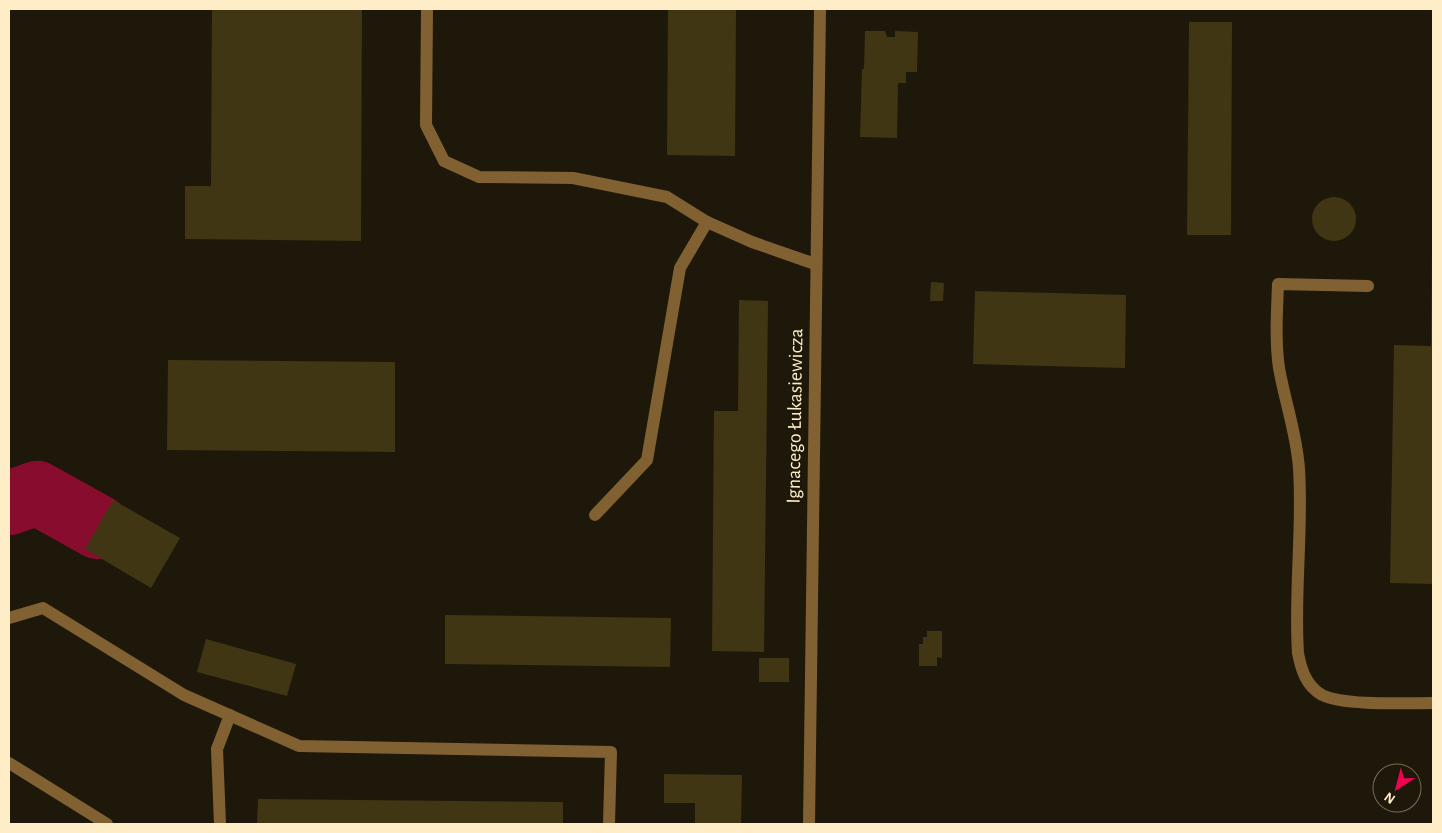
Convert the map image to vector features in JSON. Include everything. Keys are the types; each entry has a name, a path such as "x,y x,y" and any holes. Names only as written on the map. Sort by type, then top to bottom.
{"street":[{"path":"427,9 426,125 444,162 478,177 573,178 668,197 707,222 752,242 815,264"},
{"name":"Ignacego Łukasiewicza","path":"809,824 815,264 820,9"},
{"path":"595,515 647,460 680,268 707,222"},
{"path":"1368,286 1278,284 1277,350 1299,467 1298,653 1304,676 1313,688 1337,700 1352,702 1433,703"},
{"path":"9,618 43,608 184,695 299,746 610,752 609,824"},
{"path":"220,824 217,749 230,715"},
{"path":"9,763 108,824"}],"building":[{"path":"212,9 362,9 361,241 185,239 185,186 211,186"},
{"path":"668,9 736,9 735,156 667,155"},
{"path":"1189,22 1232,22 1231,235 1187,235"},
{"path":"865,31 885,31 887,37 895,37 895,31 918,32 917,72 906,72 906,83 898,83 897,138 860,137"},
{"path":"1334,197 1346,201 1352,207 1356,219 1352,231 1346,237 1334,241 1322,237 1316,231 1312,219 1316,207 1322,201"},
{"path":"1432,246 1433,584 1390,583 1394,345 1431,346"},
{"path":"931,282 944,283 943,301 930,301"},
{"path":"975,291 1126,295 1125,368 973,364"},
{"path":"739,300 768,301 764,652 712,651 714,411 738,411"},
{"path":"168,360 395,362 395,452 167,450"},
{"path":"113,500 180,538 151,588 85,549"},
{"path":"445,615 671,618 670,667 445,664"},
{"path":"927,631 942,631 942,658 937,657 937,666 919,666 919,644 923,644 923,637 927,637"},
{"path":"206,639 296,664 287,696 197,672"},
{"path":"759,658 789,658 789,682 759,682"},
{"path":"664,774 742,775 741,824 695,824 695,803 664,803"},
{"path":"258,799 563,802 563,824 257,824"}],"taxiway":[{"path":"9,503 37,493 98,527"}]}
